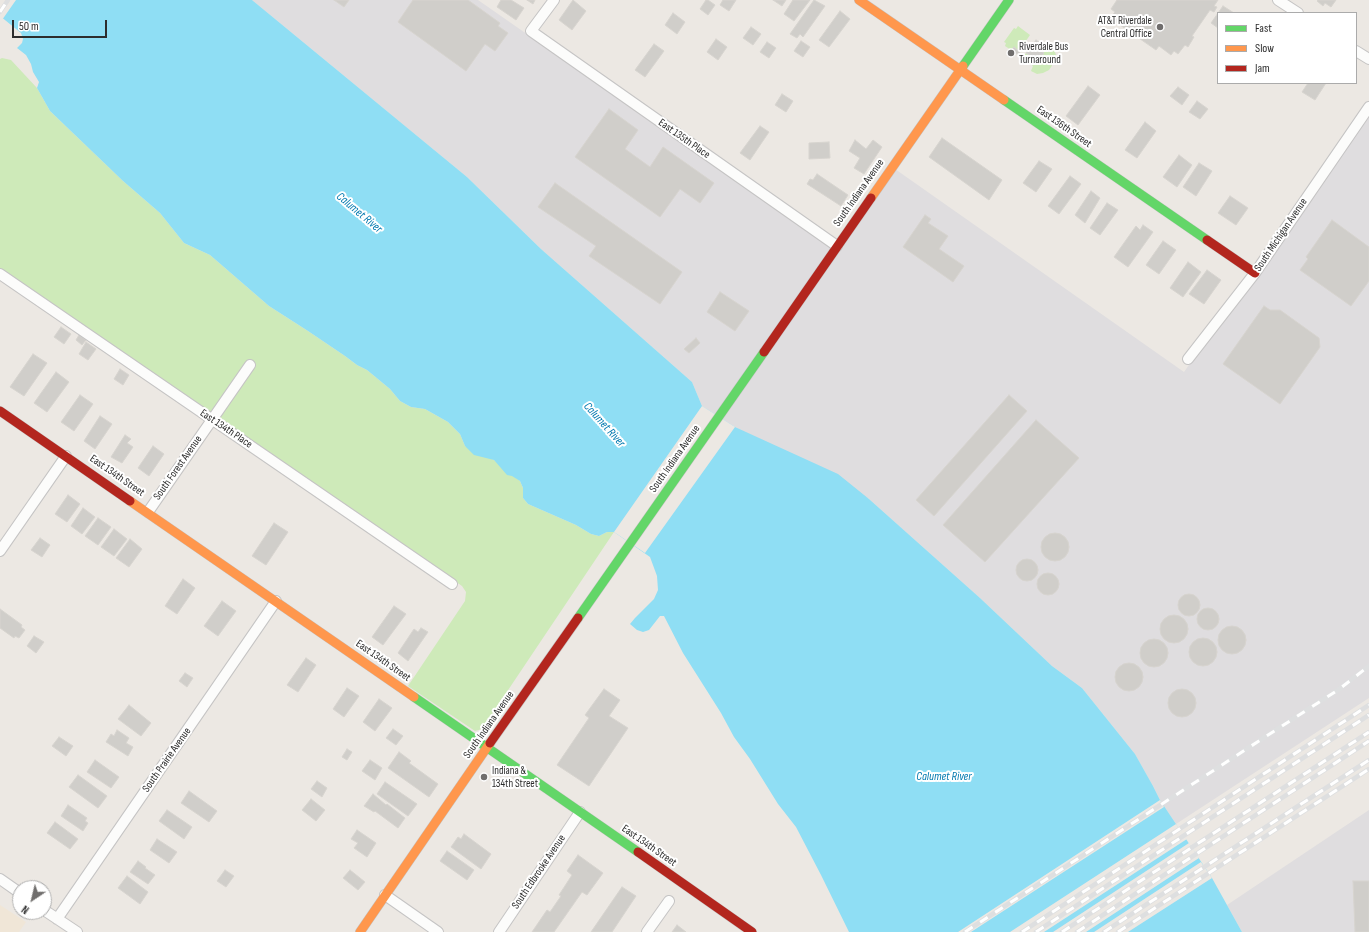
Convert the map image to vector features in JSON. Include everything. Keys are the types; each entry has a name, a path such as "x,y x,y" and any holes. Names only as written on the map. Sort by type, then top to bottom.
{"street":[{"name":"East 135th Place","path":"554,0 532,31 837,246"},
{"name":"East 136th Street","path":"859,0 1255,273"},
{"name":"South Indiana Avenue","path":"360,932 487,747 1009,0"},
{"path":"1278,0 1296,12"},
{"path":"1357,52 1369,59"},
{"name":"South Michigan Avenue","path":"1188,359 1255,273 1369,107"},
{"name":"East 134th Place","path":"0,274 452,584"},
{"name":"South Forest Avenue","path":"148,512 250,365"},
{"name":"East 134th Street","path":"0,411 148,512 752,932"},
{"path":"0,551 66,456"},
{"name":"South Prairie Avenue","path":"57,918 276,601"},
{"name":"South Edbrooke Avenue","path":"499,932 580,812"},
{"path":"0,879 12,887"},
{"path":"385,894 438,932"},
{"path":"647,932 669,901"},
{"path":"52,915 77,932"}],"shaded area":[{"path":"252,0 478,0 838,251 895,169 1184,372 1369,109 1369,698 1176,824 1160,800 1135,754 1082,688 1052,666 980,598 869,499 735,427 702,406 692,382 541,249 467,177"},
{"path":"1369,810 1369,932 1242,932 1227,905"},
{"path":"0,905 12,913 12,920 23,920 26,922 19,932 0,932"}],"green space":[{"path":"1018,26 1030,35 1019,51 1014,47 1011,50 1005,46 1006,43 1004,42 1014,28 1016,29"},
{"path":"1052,44 1056,55 1055,61 1049,70 1037,74 1031,71 1033,66 1022,58 1026,53 1038,61 1044,53 1036,48 1038,46 1041,48 1043,45 1049,48"},
{"path":"0,59 11,60 37,88 50,111 123,181 160,213 184,243 210,255 269,306 357,365 367,370 390,389 400,401 411,407 425,409 448,422 460,434 465,446 494,460 520,481 523,488 523,498 528,504 576,525 591,534 599,536 607,532 614,532 482,729 475,731 408,686 465,601 466,592 462,586 0,270"}],"water":[{"name":"Calumet River","path":"0,0 252,0 467,177 541,249 692,382 702,406 735,427 838,474 869,499 980,598 1052,666 1082,688 1135,754 1160,800 1212,878 1242,932 849,932 796,827 778,804 750,759 734,737 721,713 683,653 664,616 660,616 649,630 643,632 637,630 630,624 654,599 658,590 657,576 650,557 614,532 607,532 599,536 591,534 576,525 528,504 523,498 523,488 520,481 507,475 494,460 474,455 465,446 460,434 448,422 425,409 411,407 400,401 390,389 367,370 357,365 269,306 210,255 184,243 160,213 123,181 50,111 37,88 39,82 33,72 31,64 26,55 17,48 22,43 23,39 21,33 0,16"}],"pier":[{"path":"0,0 16,0 2,20 0,18"},
{"path":"702,406 735,427 645,553 614,532"},
{"path":"1160,800 1164,807 971,932 958,932"},
{"path":"1176,824 1187,839 1044,932 1010,932"},
{"path":"1189,843 1199,858 1086,932 1053,932"},
{"path":"1201,862 1212,878 1128,932 1094,932"}],"building":[{"path":"334,0 349,0 344,7"},
{"path":"413,0 468,0 500,23 498,26 508,33 495,51 485,44 466,71 398,22"},
{"path":"501,0 511,0 524,8 516,20 497,7"},
{"path":"527,0 535,0 533,4"},
{"path":"573,0 586,11 572,30 559,20"},
{"path":"706,0 715,5 708,15 700,9"},
{"path":"723,0 736,0 729,11 720,5"},
{"path":"773,0 786,0 782,6"},
{"path":"793,0 810,0 794,21 784,14"},
{"path":"814,0 825,6 803,37 800,34 797,38 790,34"},
{"name":"AT&T Riverdale Central Office","path":"1117,0 1218,0 1214,6 1217,7 1214,12 1210,10 1192,36 1194,37 1188,47 1185,45 1178,54 1174,51 1171,55 1159,46 1156,50 1110,18 1115,12 1111,9"},
{"path":"1336,0 1331,7 1325,3 1323,6 1317,1"},
{"path":"1223,6 1232,12 1219,12"},
{"path":"840,11 850,19 829,47 819,40"},
{"path":"673,13 685,22 677,34 665,25"},
{"path":"1217,14 1217,27 1211,23"},
{"path":"751,27 761,34 753,45 743,38"},
{"path":"716,39 727,47 718,60 707,52"},
{"path":"1036,40 1043,45 1041,48 1034,43"},
{"path":"801,41 810,47 803,57 794,51"},
{"path":"767,42 776,48 769,58 760,52"},
{"path":"654,44 664,51 645,77 635,70"},
{"path":"1032,45 1044,53 1038,61 1026,53"},
{"path":"1014,47 1020,52 1018,55 1011,50"},
{"path":"1307,84 1325,84 1315,100 1302,92"},
{"path":"1088,86 1100,95 1078,125 1066,116"},
{"path":"1178,87 1189,95 1182,105 1170,96"},
{"path":"782,94 793,101 786,112 775,105"},
{"path":"1197,101 1208,109 1200,119 1189,112"},
{"path":"609,109 638,130 625,149 650,167 663,147 714,183 700,203 680,189 660,217 575,157"},
{"path":"1145,122 1156,131 1137,158 1125,150"},
{"path":"760,126 769,132 750,160 740,153"},
{"path":"942,138 1002,180 989,200 929,157"},
{"path":"855,140 866,149 873,140 882,147 864,174 854,168 860,158 849,151"},
{"path":"829,142 830,158 809,159 809,143"},
{"path":"1179,155 1192,165 1177,187 1163,177"},
{"path":"1039,161 1052,169 1036,192 1023,183"},
{"path":"1199,163 1212,171 1196,196 1183,187"},
{"path":"817,174 848,195 841,206 807,184 810,179 813,180"},
{"path":"1070,176 1081,184 1059,214 1048,206"},
{"path":"555,183 682,272 660,304 589,256 596,246 538,207"},
{"path":"1091,191 1100,198 1085,223 1075,215"},
{"path":"1230,196 1248,208 1236,225 1218,213"},
{"path":"1107,203 1118,210 1100,235 1090,228"},
{"path":"925,215 931,219 928,223 948,236 939,249 964,266 953,282 903,247"},
{"path":"1332,220 1369,247 1369,281 1351,306 1300,270 1308,259 1306,257"},
{"path":"1143,225 1153,232 1128,267 1114,257 1136,226 1140,230"},
{"path":"1163,241 1176,250 1159,274 1146,265"},
{"path":"1188,262 1201,272 1183,297 1170,288"},
{"path":"1207,270 1221,280 1204,304 1189,294"},
{"path":"720,292 749,311 735,331 707,312"},
{"path":"1264,306 1270,310 1280,310 1319,338 1320,347 1280,404 1223,364"},
{"path":"61,327 71,334 64,344 54,337"},
{"path":"79,335 86,340 82,345 76,340"},
{"path":"696,338 700,343 689,353 684,349"},
{"path":"86,342 96,349 88,360 79,354"},
{"path":"33,354 47,363 24,396 10,387"},
{"path":"120,369 129,375 123,385 114,379"},
{"path":"56,372 69,382 47,412 34,403"},
{"path":"80,395 93,404 74,431 61,422"},
{"path":"1009,395 1027,411 934,516 916,500"},
{"path":"100,416 112,424 95,449 84,441"},
{"path":"1036,420 1079,458 985,562 943,525"},
{"path":"125,435 131,439 127,443 133,447 122,463 111,457"},
{"path":"153,446 164,454 149,476 138,468"},
{"path":"68,495 80,504 67,522 55,514"},
{"path":"83,508 95,517 82,534 71,526"},
{"path":"98,518 111,527 98,545 85,536"},
{"path":"274,523 288,532 266,565 252,556"},
{"path":"114,529 127,539 114,556 101,547"},
{"path":"1055,533 1065,537 1069,547 1065,557 1055,561 1045,557 1041,547 1045,537"},
{"path":"40,538 50,545 42,557 31,550"},
{"path":"130,539 142,549 129,567 116,558"},
{"path":"1027,559 1035,562 1038,570 1035,578 1027,581 1019,578 1016,570 1019,562"},
{"path":"1048,573 1056,576 1059,584 1056,592 1048,595 1040,592 1037,584 1040,576"},
{"path":"183,579 195,588 177,614 165,606"},
{"path":"1189,594 1197,597 1200,605 1197,613 1189,616 1181,613 1178,605 1181,597"},
{"path":"222,601 236,611 218,636 204,626"},
{"path":"394,606 406,614 383,645 372,637"},
{"path":"1208,608 1216,611 1219,619 1216,627 1208,630 1200,627 1197,619 1200,611"},
{"path":"0,609 22,625 21,627 25,630 19,638 15,636 14,638 0,628"},
{"path":"1174,615 1184,619 1188,629 1184,639 1174,643 1164,639 1160,629 1164,619"},
{"path":"1232,626 1242,630 1246,640 1242,650 1232,654 1222,650 1218,640 1222,630"},
{"path":"421,628 428,632 408,661 398,653 414,629 418,632"},
{"path":"34,636 44,642 36,653 27,646"},
{"path":"1203,638 1213,642 1217,652 1213,662 1203,666 1193,662 1189,652 1193,642"},
{"path":"1154,639 1164,643 1168,653 1164,663 1154,667 1144,663 1140,653 1144,643"},
{"path":"306,658 316,665 298,692 287,685"},
{"path":"1129,663 1139,667 1143,677 1139,687 1129,691 1119,687 1115,677 1119,667"},
{"path":"185,673 193,678 187,687 179,681"},
{"path":"347,688 359,696 344,717 333,709"},
{"path":"604,689 620,700 609,716 628,728 589,786 557,765 589,718 585,715"},
{"path":"1182,689 1192,693 1196,703 1192,713 1182,717 1172,713 1168,703 1172,693"},
{"path":"379,699 392,708 375,731 363,722"},
{"path":"129,705 151,723 141,736 118,719"},
{"path":"393,729 403,736 396,745 386,738"},
{"path":"117,730 129,738 126,743 133,747 128,756 106,742 111,734 114,736"},
{"path":"59,737 73,746 66,756 52,746"},
{"path":"347,749 352,752 347,760 342,757"},
{"path":"399,752 411,761 409,763 438,784 429,797 388,768"},
{"path":"95,760 119,777 111,788 87,772"},
{"path":"370,760 382,768 375,780 362,771"},
{"path":"78,775 107,796 98,808 69,787"},
{"path":"317,781 327,788 322,797 311,789"},
{"path":"385,782 417,804 408,816 377,794"},
{"path":"189,791 217,811 209,822 181,803"},
{"path":"373,794 405,818 398,828 375,811 374,812 364,806"},
{"path":"311,799 325,810 316,821 302,810"},
{"path":"68,805 87,818 85,821 88,823 83,831 61,816"},
{"path":"167,810 192,827 184,839 159,821"},
{"path":"55,822 78,839 70,849 47,833"},
{"path":"357,830 376,843 367,857 354,848 358,843 351,839"},
{"path":"464,834 491,854 481,869 451,847 458,837 461,839"},
{"path":"157,839 177,852 169,863 150,850"},
{"path":"447,851 474,870 467,880 440,861"},
{"path":"578,855 603,873 587,895 582,892 554,932 532,932 547,910 550,912 561,896 559,895 572,875 567,871"},
{"path":"138,861 155,875 148,884 130,872"},
{"path":"225,870 234,876 226,887 217,881"},
{"path":"350,870 365,882 358,890 343,878"},
{"path":"127,876 148,892 140,904 118,888"},
{"path":"1353,881 1369,881 1369,932 1355,932"},
{"path":"622,887 636,896 612,932 591,932"},
{"path":"677,925 686,932 672,932"}],"railway":[{"path":"0,12 8,0"},
{"path":"965,932 1338,690 1369,666"},
{"path":"1022,932 1369,705"},
{"path":"1036,932 1369,715"},
{"path":"1062,932 1369,732"},
{"path":"1077,932 1369,741"},
{"path":"1104,932 1369,760"},
{"path":"1118,932 1369,769"}],"traffic: fast":[{"path":"963,66 1009,0"},
{"path":"1004,100 1207,240"},
{"path":"578,618 764,352"},
{"path":"414,697 638,852"}],"traffic: slow":[{"path":"859,0 1004,100"},
{"path":"871,198 963,66"},
{"path":"130,501 414,697"},
{"path":"360,932 490,743"}],"traffic: jam":[{"path":"764,352 871,198"},
{"path":"1207,240 1255,273"},
{"path":"0,411 130,501"},
{"path":"490,743 578,618"},
{"path":"638,852 752,932"}],"place":[{"name":"AT&T Riverdale Central Office","path":"1160,27"},
{"name":"Riverdale Bus Turnaround","path":"1011,53"},
{"name":"Indiana & 134th Street","path":"484,777"}]}
